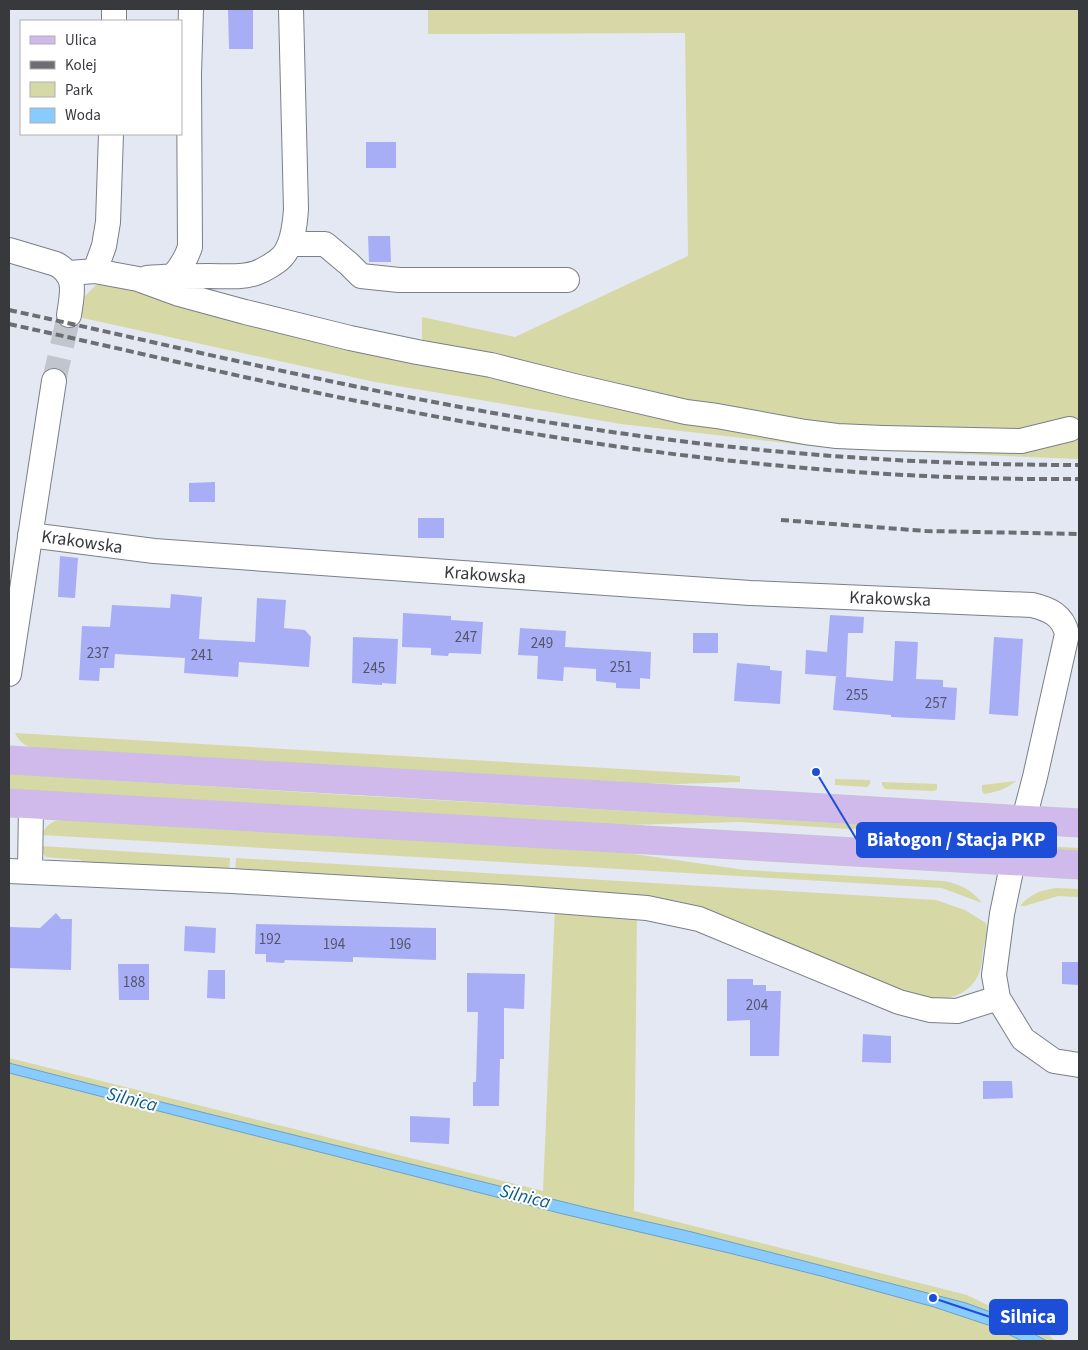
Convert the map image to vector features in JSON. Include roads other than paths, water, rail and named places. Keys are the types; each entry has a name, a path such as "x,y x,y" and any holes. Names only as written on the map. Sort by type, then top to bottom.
{"main road":[{"path":"9,760 1079,823"},
{"path":"20,804 1079,865"}],"street":[{"path":"172,276 181,267 190,247 189,74 191,9"},
{"path":"138,279 172,276 232,276 256,273 283,256 290,244 295,224 296,209 291,9"},
{"path":"95,271 104,246 108,222 111,135"},
{"path":"290,244 325,244 361,276 399,280 567,280"},
{"path":"9,250 56,264 69,273 72,288 69,315"},
{"path":"69,273 95,271 138,279 179,294 350,338 491,365 686,412 805,432 837,436 883,438 1021,441 1070,429"},
{"path":"30,535 54,381"},
{"name":"Krakowska","path":"9,674 30,535 154,552 750,593 1032,605 1069,615"},
{"path":"1069,615 1065,625 1067,634 1013,861 1002,914 994,975 998,998 1023,1039 1054,1061 1079,1065"},
{"path":"20,804 19,872 241,881 647,908 699,919 899,1002 930,1010 957,1011 998,998"}],"water":[{"path":"9,1063 588,1208 692,1232 966,1303 996,1314 1047,1341 1022,1341 994,1327 934,1307 821,1276 563,1214 9,1073"}],"tunnel":[{"path":"54,381 69,315"}],"railway":[{"path":"9,310 368,389 512,416 646,437 831,456 955,463 1079,465"},
{"path":"9,324 344,398 477,424 648,451 734,461 906,475 1079,479"},
{"path":"781,520 926,531 1079,534"}],"place":[{"name":"Białogon / Stacja PKP","path":"816,772"},
{"name":"Silnica","path":"933,1298"}]}
